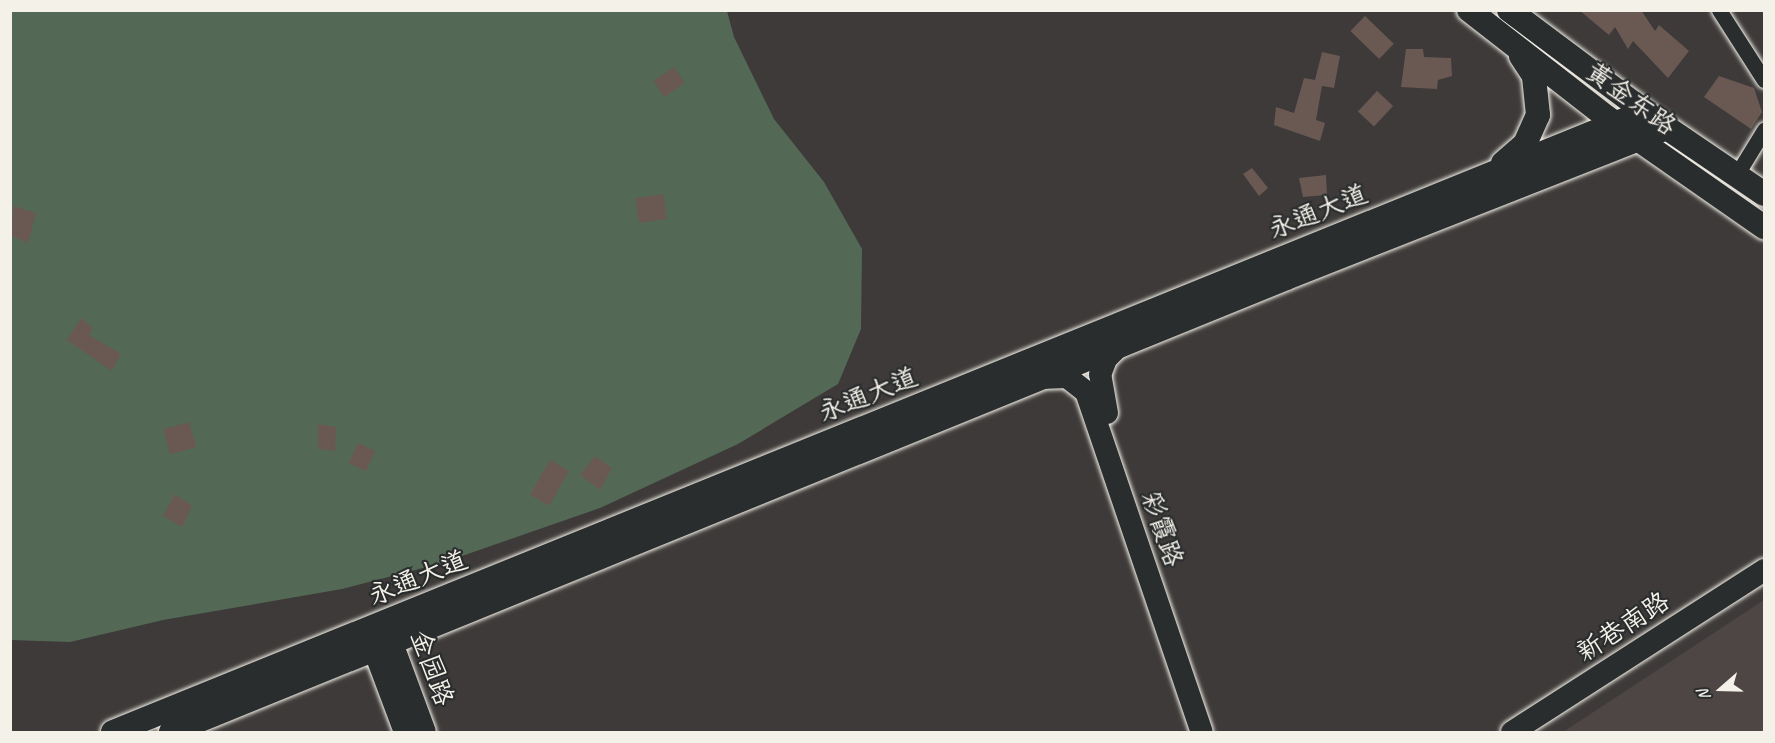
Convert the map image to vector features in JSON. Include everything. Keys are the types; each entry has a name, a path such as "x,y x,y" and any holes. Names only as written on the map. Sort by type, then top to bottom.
{"main road":[{"name":"黄金东路","path":"1469,10 1615,123 1764,227"},
{"name":"黄金东路","path":"1509,10 1644,112 1764,194"},
{"path":"1483,177 1525,144 1538,116 1534,76 1509,43"},
{"name":"永通大道","path":"113,732 379,637 1644,112"},
{"name":"永通大道","path":"171,732 337,666 379,637 425,631 1118,347 1667,128"},
{"path":"1601,153 1633,149 1660,154"},
{"name":"彩霞路","path":"1118,347 1102,366 1101,395 1215,732"},
{"name":"彩霞路","path":"1040,379 1067,377 1086,392 1202,732"},
{"name":"新巷南路","path":"1512,732 1764,570"},
{"name":"新巷南路","path":"1537,732 1764,585"},
{"path":"337,666 367,667 395,680 409,648 425,631"},
{"name":"金园路","path":"379,637 395,680 405,732"},
{"name":"金园路","path":"395,680 425,732"}],"street":[{"path":"1719,10 1764,80"},
{"path":"1737,174 1764,130"}],"shaded area":[{"path":"1764,600 1764,732 1563,732"}],"green space":[{"path":"11,11 727,11 734,37 774,119 824,182 862,249 861,329 838,384 738,444 600,508 442,563 342,589 163,620 70,642 11,640"}],"building":[{"path":"1579,10 1641,10 1655,31 1659,25 1689,51 1668,78 1633,41 1628,49 1615,27 1609,35"},
{"path":"1365,16 1394,44 1379,59 1350,31"},
{"path":"1406,49 1423,49 1424,57 1451,58 1452,76 1438,80 1437,89 1401,87"},
{"path":"1322,52 1340,56 1334,88 1322,86 1316,120 1325,123 1320,141 1274,125 1276,107 1294,113 1304,78 1315,80"},
{"path":"674,67 685,83 664,97 654,81"},
{"path":"1719,76 1754,88 1762,112 1751,129 1704,97"},
{"path":"1377,91 1393,106 1374,126 1358,111"},
{"path":"1252,168 1268,188 1259,196 1243,174"},
{"path":"1326,175 1327,195 1303,197 1299,178"},
{"path":"663,194 667,219 639,223 635,198"},
{"path":"14,206 36,213 28,243 10,235"},
{"path":"81,318 93,328 89,335 121,354 112,371 67,340"},
{"path":"189,422 196,447 170,454 163,429"},
{"path":"318,424 336,427 335,451 318,449"},
{"path":"358,443 375,451 366,471 349,463"},
{"path":"595,456 612,468 600,490 580,475"},
{"path":"550,460 569,471 549,506 530,495"},
{"path":"175,494 192,506 182,527 163,516"}]}
